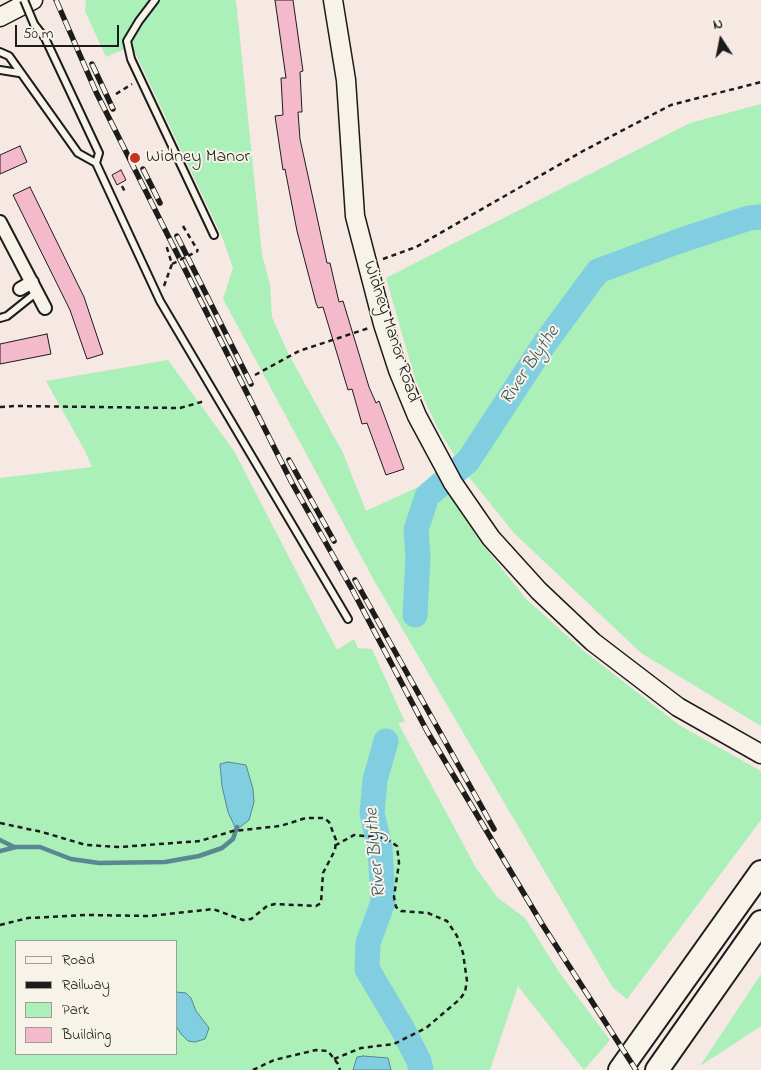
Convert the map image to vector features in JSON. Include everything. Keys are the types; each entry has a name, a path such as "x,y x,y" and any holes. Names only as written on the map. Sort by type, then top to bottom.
{"highway":[{"path":"620,1070 761,872"},
{"path":"658,1070 761,922"}],"street":[{"path":"0,17 33,0"},
{"name":"Widney Manor Road","path":"333,0 346,80 355,216 383,324 398,370 417,416 453,483 491,538 539,591 592,642 678,707 761,754"},
{"path":"0,222 45,308"},
{"path":"20,289 34,287"}],"lane":[{"path":"24,0 34,24 45,38 99,153 96,163"},
{"path":"155,0 127,41 131,59 214,236"},
{"path":"0,52 9,56 19,73 78,153 96,163 160,300 348,619"},
{"path":"0,70 19,73"},
{"path":"0,318 8,316 34,287"}],"path":[{"path":"116,94 141,79"},
{"path":"367,264 416,247 583,151 670,105 761,82"},
{"path":"122,186 126,194"},
{"path":"172,264 198,251 183,226"},
{"path":"160,300 172,264 166,245"},
{"path":"255,375 299,351 383,324"},
{"path":"0,407 180,408 204,401"},
{"path":"0,823 42,832 86,845 120,847 200,841 233,831 280,826 306,818 324,818 329,822 335,834 336,845 323,873 321,903 316,906 275,904 267,906 251,919 244,920 213,910 205,910 164,915 87,915 28,918 0,925"},
{"path":"334,1059 361,1048 378,1047 399,1042 410,1038 426,1028 460,999 465,992 467,969 457,936 447,920 428,913 401,911 396,907 394,897 399,863 397,846 385,838 354,835 336,845"},
{"path":"253,1070 274,1060 316,1050 328,1051 340,1070"}],"green space":[{"path":"86,0 236,0 262,255 270,284 272,317 288,353 343,453 366,511 438,478 478,539 526,599 585,652 679,725 761,771 761,820 627,999 613,988 376,584 223,299 233,268 223,239 132,46 106,57 85,11"},
{"path":"761,104 761,726 641,653 515,534 464,471 437,427 415,379 386,278 690,123"},
{"path":"168,360 234,451 337,650 354,639 358,648 372,649 405,722 398,723 476,868 498,898 525,918 559,972 610,1040 584,1070 518,986 490,1070 0,1070 0,478 92,467 46,381"},
{"path":"761,974 761,1026 700,1066"}],"water":[{"path":"228,762 246,765 253,789 254,802 249,820 239,828 235,827 228,812 222,786 220,764"},
{"path":"178,992 186,993 191,998 196,1011 209,1028 205,1039 195,1042 188,1041 178,1029"},
{"path":"357,1057 388,1058 391,1070 353,1070"}],"building":[{"path":"275,0 293,0 303,71 300,72 302,112 298,112 300,139 327,263 330,263 339,302 343,301 369,387 376,403 379,401 404,469 386,475 367,423 362,424 352,389 348,390 323,307 318,308 316,303 297,231 285,169 283,170 275,116 283,115 281,78 286,78"},
{"path":"20,146 27,162 0,174 0,155"},
{"path":"121,170 126,180 117,185 112,175"},
{"path":"30,187 84,297 103,354 87,359 70,310 13,195"},
{"path":"47,334 51,354 0,364 0,344"}],"waterway":[{"name":"River Blythe","path":"415,615 418,557 416,530 427,496 468,461 545,343 598,271 679,241 749,218 761,217"},
{"name":"River Blythe","path":"386,741 375,780 372,813 380,847 383,902 368,943 367,969 402,1028 419,1061 421,1070"},
{"path":"0,851 16,847 40,847 71,859 99,863 165,862 199,856 222,848 233,839 237,827"},
{"path":"0,840 14,847"}],"railway":[{"path":"56,0 96,92 292,483 353,591 427,731 542,924 636,1070"},
{"path":"92,64 113,109"},
{"path":"143,169 160,203"},
{"path":"177,236 251,384"},
{"path":"289,460 334,541"},
{"path":"355,580 494,829"}],"place":[{"name":"Widney Manor","path":"135,158"}]}
